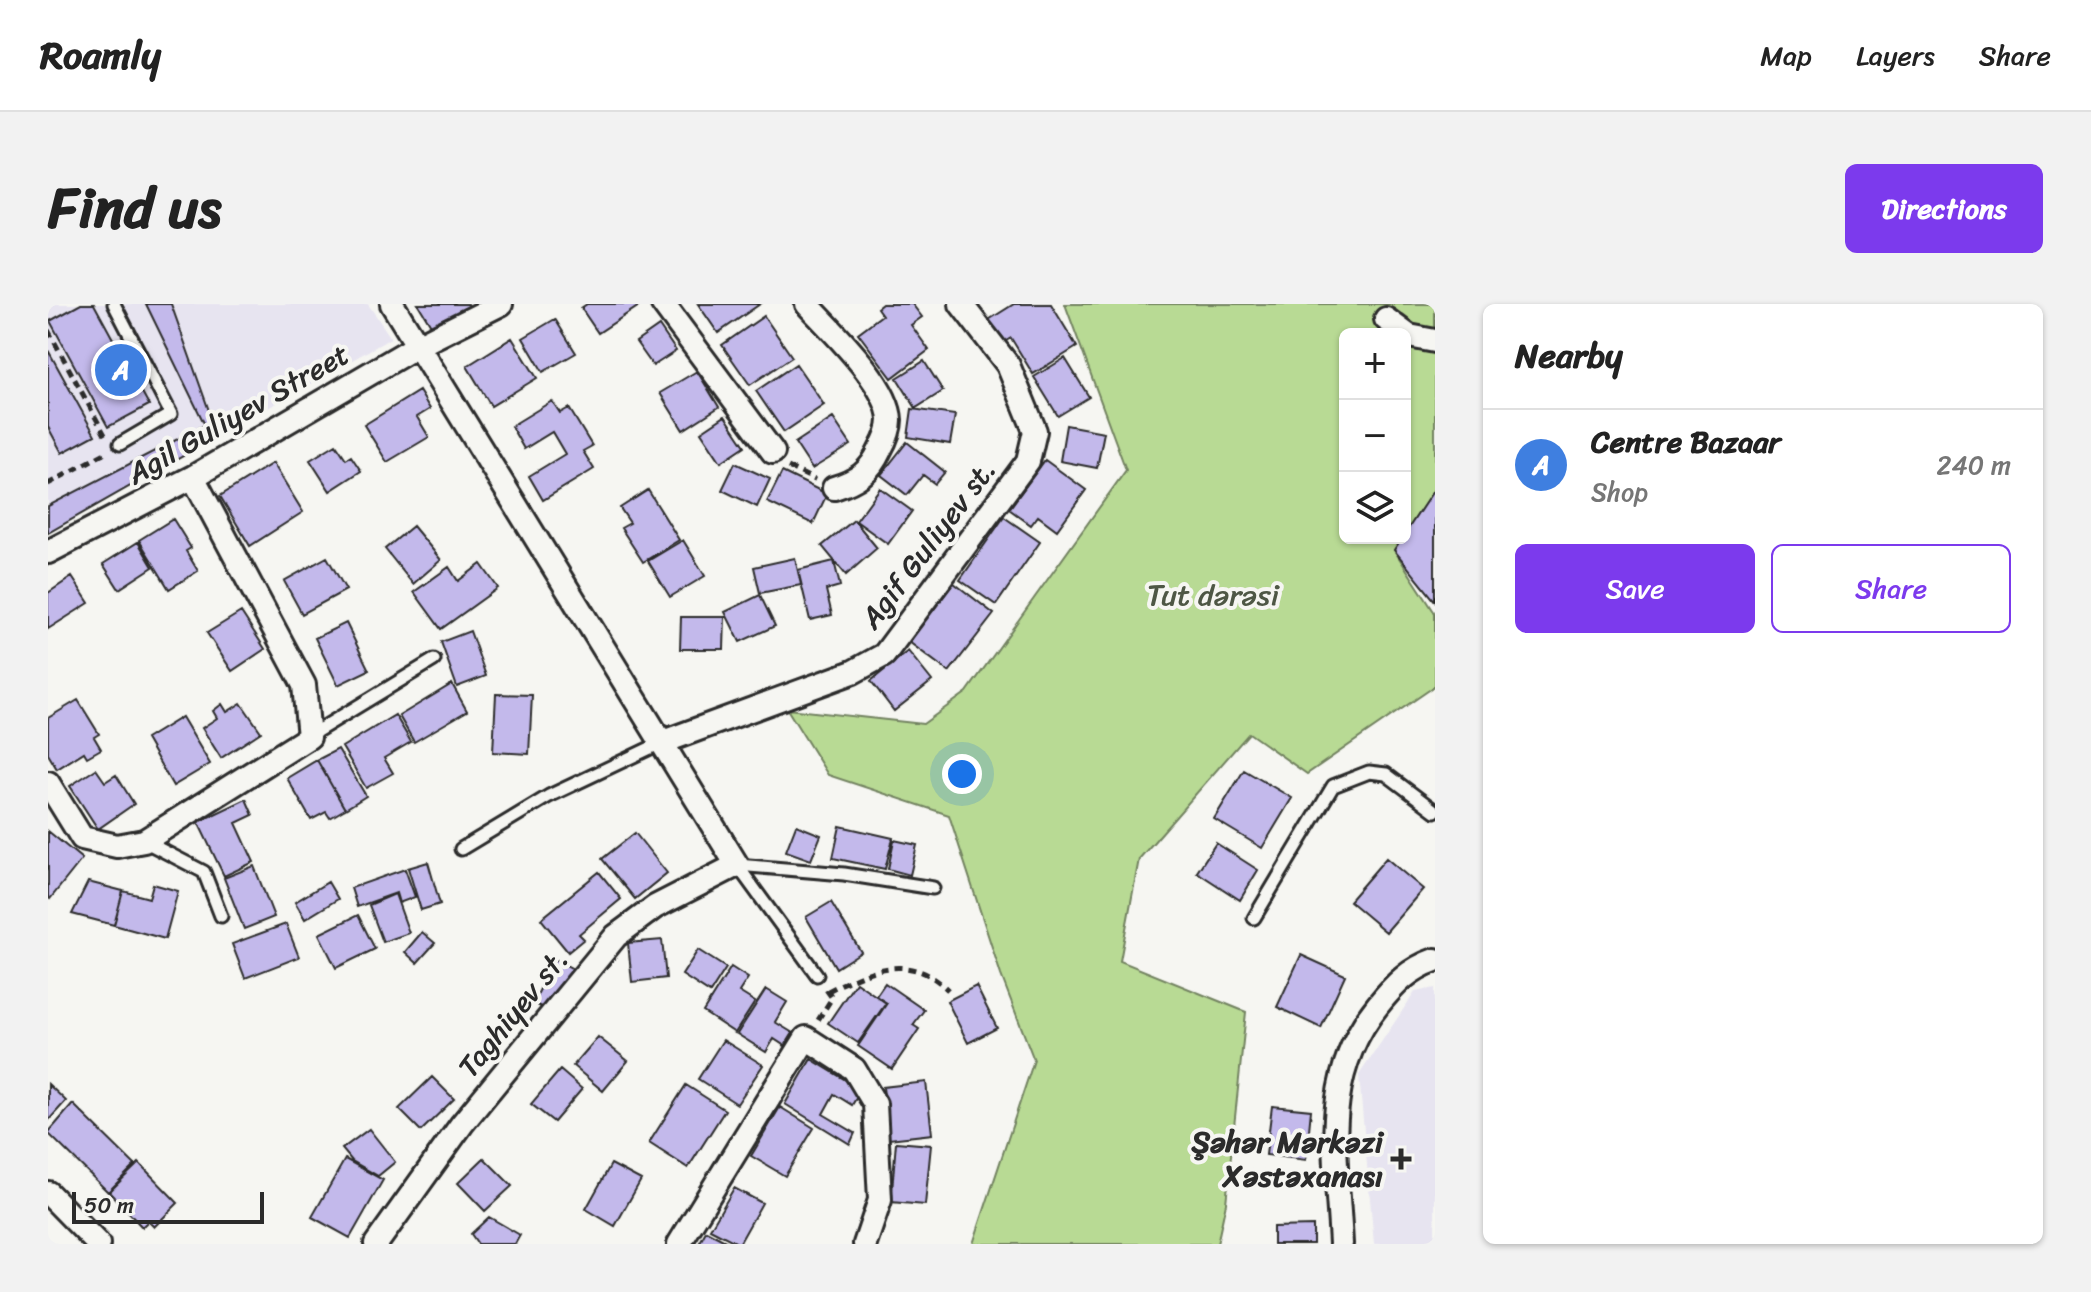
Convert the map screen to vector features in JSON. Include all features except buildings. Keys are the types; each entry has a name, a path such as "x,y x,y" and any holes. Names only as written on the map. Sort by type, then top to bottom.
{"street":[{"path":"392,304 737,865"},
{"name":"Agil Guliyev Street","path":"48,552 193,477 417,346 501,304"},
{"path":"663,304 773,452"},
{"path":"807,304 857,360 880,392 890,418 888,435 874,464 856,481 834,488"},
{"name":"Agif Guliyev st.","path":"663,742 853,672 884,655 1028,461 1035,431 1008,365 961,304"},
{"path":"1386,319 1409,336 1435,341"},
{"path":"48,783 82,838 117,846 144,841 309,737 304,685 193,477"},
{"name":"Taghiyev st.","path":"376,1244 462,1124 616,936 655,907 737,865"},
{"path":"1344,1240 1335,1174 1340,1073 1368,1017 1398,980 1435,960"},
{"path":"679,1244 806,1038 854,1069 875,1104 880,1200 865,1244"},
{"path":"48,1193 98,1244"}],"lane":[{"path":"114,304 171,414 120,444"},
{"path":"309,737 434,660"},
{"path":"461,849 549,796 663,742"},
{"path":"1254,918 1333,786 1369,772 1386,774 1435,811"},
{"path":"144,841 204,872 221,916"},
{"path":"737,865 844,874 933,888"},
{"path":"737,865 817,975"}],"path":[{"path":"48,330 113,448 48,484"},
{"path":"773,452 792,470 834,488"},
{"path":"827,991 879,969 908,966 924,970 948,990"}],"shaded area":[{"path":"48,304 368,304 391,338 48,533"},
{"name":"Şəhər Mərkəzi Xəstəxanası","path":"1435,988 1435,1244 1374,1244 1359,1075 1415,992"}],"green space":[{"name":"Tut dərəsi","path":"1065,304 1435,304 1435,488 1411,525 1411,328 1339,328 1339,544 1398,544 1394,550 1435,613 1435,686 1307,774 1249,733 1139,859 1120,961 1246,1012 1226,1203 1217,1244 973,1244 1034,1060 1001,975 949,815 828,775 787,709 923,724 967,692 1126,470"}],"place":[{"name":"Centre Bazaar","path":"121,370"},
{"name":"Şəhər Mərkəzi Xəstəxanası","path":"1401,1159"}]}
